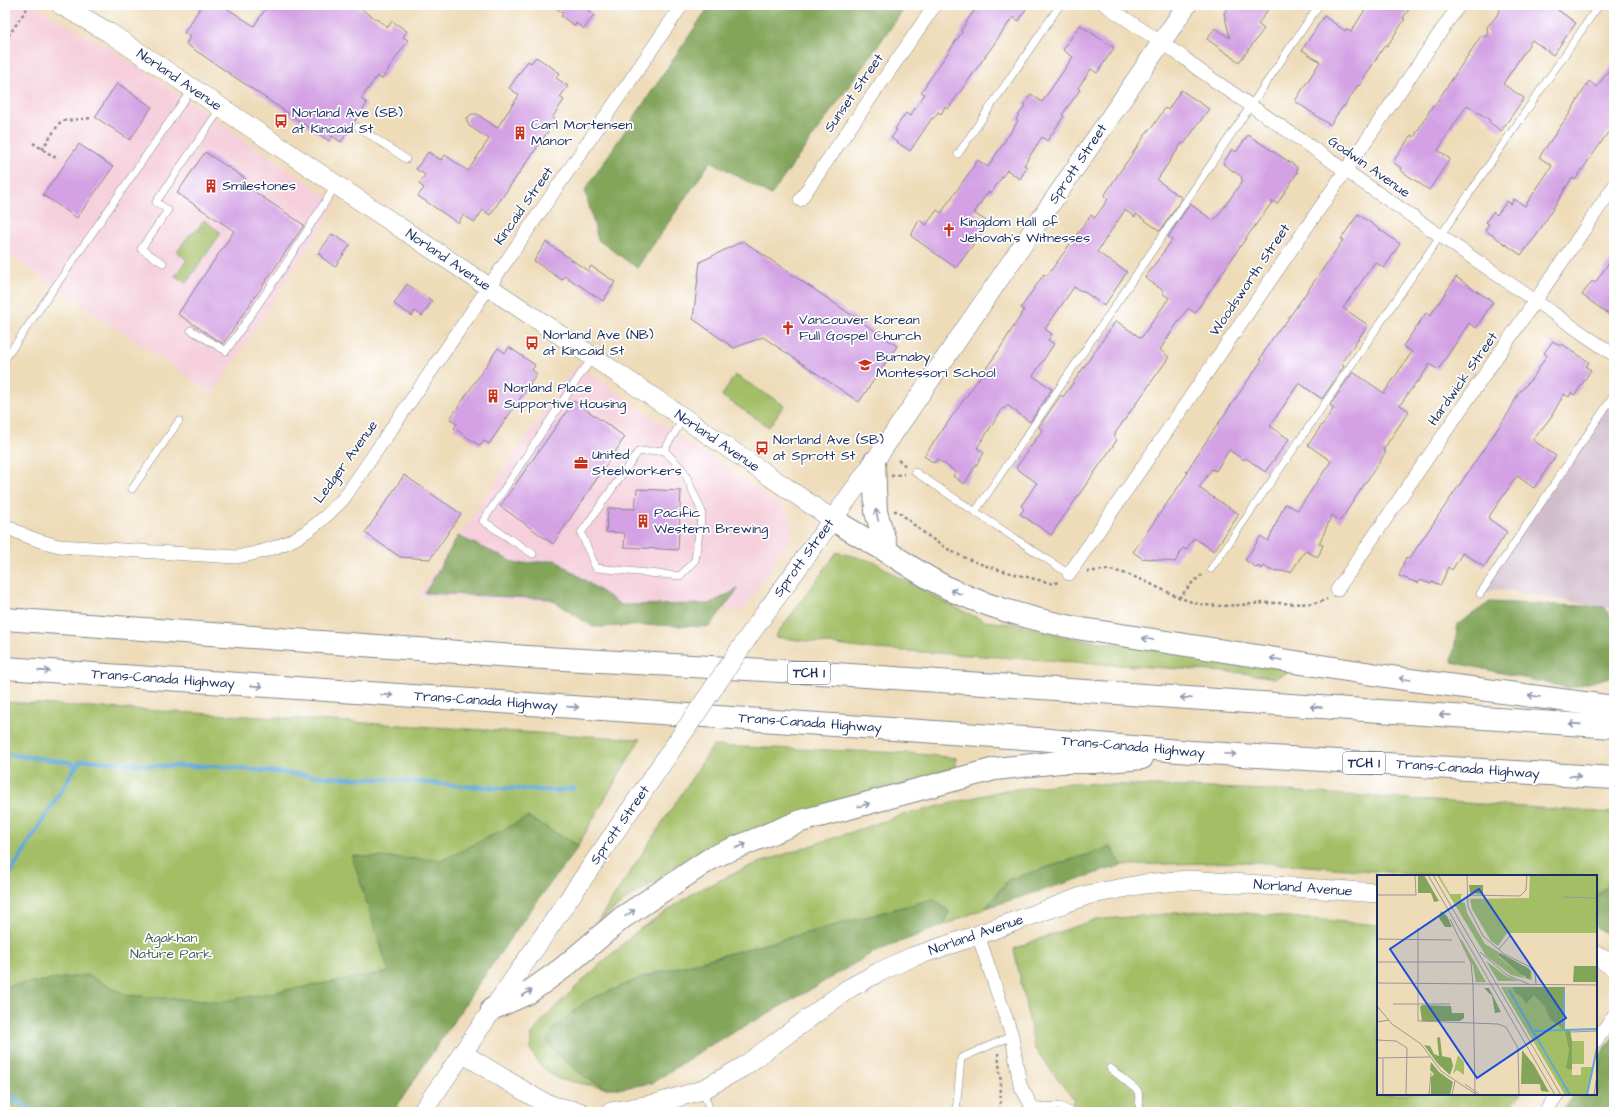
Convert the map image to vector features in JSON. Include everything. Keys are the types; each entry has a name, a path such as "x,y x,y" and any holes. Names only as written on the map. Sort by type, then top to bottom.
{"highway":[{"path":"882,469 876,512 888,552"},
{"path":"832,519 888,552 920,574 956,592 992,606 1033,619 1076,628 1411,680 1614,706"},
{"name":"TCH 1","path":"5,619 512,656 844,675 1614,726"},
{"name":"Trans-Canada Highway","path":"5,668 1038,739 1191,752 1614,778"},
{"path":"492,1009 528,993 563,968 622,918 713,857 801,821 995,769 1060,762 1128,760 1191,752"}],"main road":[{"name":"Norland Avenue","path":"61,5 98,26 192,88 832,519"},
{"name":"Sprott Street","path":"422,1112 753,630 832,519 882,469 1187,5"},
{"name":"Norland Avenue","path":"611,1112 655,1104 702,1090 743,1067 848,989 879,972 912,957 978,935 1087,895 1120,887 1188,880 1377,893"},
{"path":"1597,956 1614,967"},
{"path":"462,1053 539,1100 553,1106 580,1112"}],"street":[{"name":"Kincaid Street","path":"488,287 682,5"},
{"name":"Sunset Street","path":"800,200 935,5"},
{"name":"Godwin Avenue","path":"1105,5 1184,57 1199,70 1346,169 1614,355"},
{"name":"Woodsworth Street","path":"1069,574 1459,5"},
{"name":"Hardwick Street","path":"1337,590 1614,186"},
{"name":"Ledger Avenue","path":"5,525 18,534 59,546 236,557 256,554 293,540 311,530 328,516 344,498 488,287"},
{"path":"978,935 1012,1036 1020,1085 1032,1107"},
{"path":"1597,1040 1614,1016"},
{"path":"1545,1112 1557,1095"}],"lane":[{"path":"958,154 1060,5"},
{"path":"975,512 1319,5"},
{"path":"1210,569 1599,5"},
{"path":"5,359 192,88"},
{"path":"163,263 141,249 168,210 156,202 221,108"},
{"path":"358,127 406,159"},
{"path":"191,330 226,351 281,271 336,185"},
{"path":"532,554 483,521 582,372 593,358"},
{"path":"1480,594 1614,396"},
{"path":"664,450 684,418"},
{"path":"132,489 179,421"},
{"path":"664,450 684,471 702,512 695,560 680,576 596,568 581,533 638,452 664,450"},
{"path":"915,472 1069,574"},
{"path":"956,1112 961,1058 1012,1036"},
{"path":"1110,1068 1138,1091 1140,1112"},
{"path":"702,1090 712,1112"},
{"path":"1032,1107 1060,1106 1072,1112"}],"path":[{"path":"5,41 28,7"},
{"path":"42,148 61,121 92,118"},
{"path":"33,143 56,158"},
{"path":"882,469 915,472"},
{"path":"892,511 898,511 926,535 956,554 984,566 1054,584 1069,574 1106,570 1134,578 1179,598 1214,606 1307,603 1326,600 1337,590"},
{"path":"1179,598 1193,582 1210,569"},
{"path":"996,1043 1001,1084 1000,1112"}],"shaded area":[{"path":"5,5 34,5 121,55 337,203 213,394 5,253"},
{"path":"576,364 783,507 788,512 791,520 792,535 744,610 418,596"},
{"path":"1614,395 1614,609 1498,589 1480,594"}],"green space":[{"path":"710,5 907,5 771,195 711,161 637,268 598,240 585,190"},
{"path":"204,220 221,233 186,283 175,276 187,260 177,252 189,235 197,230"},
{"path":"735,375 784,405 769,427 722,396"},
{"path":"458,536 518,564 555,560 621,605 709,604 738,589 709,627 659,625 593,627 551,599 425,593"},
{"path":"837,552 875,562 896,576 946,603 984,621 1023,625 1070,638 1300,667 1275,678 1242,673 860,648 775,637"},
{"path":"1490,602 1604,607 1614,620 1614,676 1569,688 1452,662 1458,624"},
{"name":"Agakhan Nature Park","path":"5,702 640,739 578,845 565,838 380,1112 5,1102"},
{"path":"713,746 908,753 956,758 956,767 716,844 625,900 595,925"},
{"path":"1070,783 1270,790 1614,813 1614,886 1608,885 1597,897 1597,875 1426,875 1255,862 1122,865 1111,847 1008,880 986,908 944,925 949,911 933,899 645,976 558,1055 585,1077 606,1088 558,1079 540,1065 530,1049 532,1034 547,1015 596,968 640,929 695,892 750,866 899,816 1005,790"},
{"path":"528,817 579,846 530,911 393,1112 5,1112 5,986 87,975 127,995 218,1002 389,972 352,856 443,860"},
{"path":"1111,847 1122,865 986,908 1008,880"},
{"path":"1608,885 1614,886 1614,939 1597,928 1597,897"},
{"path":"933,899 949,911 944,925 872,953 808,991 707,1047 652,1083 623,1088 606,1088 585,1077 558,1055 547,1041 555,1027 586,1001 643,977"},
{"path":"1211,910 1377,925 1377,1095 1520,1095 1508,1112 1067,1112 1074,1100 1035,1049 1014,949 1094,920"},
{"path":"1614,1036 1614,1112 1561,1112 1573,1095 1597,1095 1597,1060"}],"building":[{"path":"202,5 222,5 254,26 268,5 355,5 388,27 392,21 407,31 403,37 408,40 382,79 377,76 361,99 367,103 341,142 332,136 329,141 186,44 190,37 184,33"},
{"path":"551,5 592,5 588,11 594,15 584,29 576,23 575,26 561,16 563,13"},
{"path":"978,5 1028,5 1019,21 1013,17 948,109 945,107 941,114 938,112 933,119 932,118 910,151 891,138 897,130 895,129 906,113 910,116 925,94 921,92 962,32 961,30"},
{"path":"1230,5 1271,5 1258,24 1264,29 1239,62 1207,39 1215,28 1230,38 1224,13"},
{"path":"1368,5 1412,5 1403,18 1405,19 1387,46 1385,45 1359,86 1358,85 1330,125 1295,101 1320,62 1302,50 1324,16 1345,31 1346,29 1351,32"},
{"path":"1503,5 1551,5 1576,23 1553,55 1532,40 1503,84 1524,98 1501,131 1489,122 1490,120 1467,105 1438,150 1450,159 1429,190 1400,170 1401,168 1393,162 1411,135 1414,137 1433,105 1434,106 1481,36 1488,36 1487,27"},
{"path":"1080,25 1114,48 1097,73 1091,69 1078,88 1080,90 1062,115 1064,116 1047,141 1042,137 1024,165 1027,167 1020,179 1007,170 991,193 988,192 974,213 989,223 956,268 911,236 919,220 926,225 937,210 941,213 978,160 988,167 1018,121 1016,119 1025,106 1023,105 1031,94 1042,102 1073,57 1063,50"},
{"name":"Carl Mortensen Manor","path":"536,57 560,73 556,78 568,86 560,97 564,100 552,118 556,120 490,215 483,210 475,222 463,215 458,223 418,196 424,188 419,184 425,175 416,169 428,152 441,160 445,155 468,171 489,139 469,126 467,118 472,114 477,114 497,128 519,95 509,88 528,61 531,63"},
{"path":"1614,62 1614,124 1575,180 1572,178 1536,236 1521,255 1485,230 1489,224 1486,222 1493,212 1497,215 1507,201 1511,204 1514,199 1525,206 1552,166 1539,157 1570,113 1589,81 1597,87"},
{"path":"117,83 152,107 130,140 95,117"},
{"path":"1181,90 1209,109 1184,144 1182,143 1157,180 1182,198 1160,231 1136,214 1135,217 1125,210 1097,252 1127,272 1104,306 1082,290 1081,291 1074,287 1045,329 1052,334 1048,340 1054,344 1033,376 1052,389 1030,422 1007,405 1004,409 1003,408 977,448 984,453 964,484 953,476 956,472 937,459 934,463 924,456 999,350 1024,310 1021,308 1044,274 1047,276 1091,215 1095,218 1108,199 1104,196 1117,176 1150,128 1151,129 1165,108 1168,110"},
{"path":"1248,135 1297,167 1297,173 1277,204 1273,201 1246,238 1195,313 1188,308 1172,331 1160,350 1169,357 1116,432 1114,437 1117,440 1051,535 1020,514 1024,509 1021,506 1037,483 1016,468 1042,430 1039,427 1061,395 1063,397 1116,321 1141,338 1169,298 1162,293 1164,291 1145,278 1172,240 1168,237 1190,204 1214,221 1227,203 1243,180 1241,179 1242,177 1223,164 1232,149 1236,152"},
{"path":"79,144 113,167 77,218 43,195"},
{"path":"205,152 246,179 243,184 304,225 223,344 178,314 234,231 177,193"},
{"path":"1358,214 1400,244 1384,268 1375,262 1343,308 1368,325 1341,363 1344,366 1322,399 1299,383 1270,426 1289,439 1265,472 1246,458 1244,460 1229,450 1216,471 1212,469 1199,488 1239,514 1214,551 1194,538 1186,550 1183,548 1175,562 1143,559 1133,552 1188,473 1186,472 1262,360 1260,359 1272,339 1282,325 1283,326 1343,240 1341,239"},
{"path":"332,234 350,245 335,267 318,254"},
{"name":"Vancouver Korean Full Gospel Church","path":"743,241 897,346 859,402 763,337 734,348 693,319 700,262"},
{"path":"546,242 588,271 591,266 615,282 603,301 565,276 562,280 534,261"},
{"path":"1614,255 1614,318 1582,295 1592,281 1595,283"},
{"path":"1456,277 1493,302 1476,328 1469,323 1438,370 1430,364 1400,405 1409,411 1383,450 1386,452 1340,521 1332,515 1319,544 1323,545 1318,557 1305,551 1291,572 1270,570 1264,566 1262,569 1258,566 1257,568 1245,560 1261,536 1268,541 1285,504 1298,510 1331,461 1308,445 1334,408 1330,405 1353,372 1384,393 1412,352 1403,346 1426,313 1430,316"},
{"path":"407,284 432,301 422,316 415,311 412,316 394,304"},
{"path":"1553,341 1560,346 1562,344 1589,362 1586,367 1591,370 1575,395 1571,393 1569,397 1564,394 1551,417 1533,440 1556,456 1534,488 1517,476 1488,518 1507,532 1484,567 1463,552 1452,570 1448,567 1441,585 1432,582 1431,584 1420,580 1418,583 1399,576 1406,557 1409,559 1509,412 1518,394 1534,376 1547,355 1544,353"},
{"name":"Norland Place Supportive Housing","path":"509,347 535,365 532,370 537,374 489,444 484,441 480,446 454,428 457,424 450,419 498,348 505,353"},
{"path":"574,401 625,437 553,544 500,506"},
{"path":"404,475 461,514 430,559 400,557 365,533"},
{"name":"Pacific Western Brewing","path":"637,489 681,491 678,550 624,547 625,533 606,532 608,508 635,509"}],"waterway":[{"path":"5,754 69,762 76,766"},
{"path":"5,882 76,766 81,761 86,760 161,766 214,766 326,777 385,779 463,786 558,791 574,788"},
{"path":"5,1092 34,1112"}],"place":[{"name":"Norland Ave (SB) at Kincaid St","path":"281,121"},
{"name":"Carl Mortensen Manor","path":"520,133"},
{"name":"Smilestones","path":"211,186"},
{"name":"Kingdom Hall of Jehovah's Witnesses","path":"949,230"},
{"name":"Vancouver Korean Full Gospel Church","path":"788,328"},
{"name":"Norland Ave (NB) at Kincaid St","path":"532,343"},
{"name":"Burnaby Montessori School","path":"865,365"},
{"name":"Norland Place Supportive Housing","path":"493,396"},
{"name":"Norland Ave (SB) at Sprott St","path":"762,448"},
{"name":"United Steelworkers","path":"581,463"},
{"name":"Pacific Western Brewing","path":"643,521"}]}
